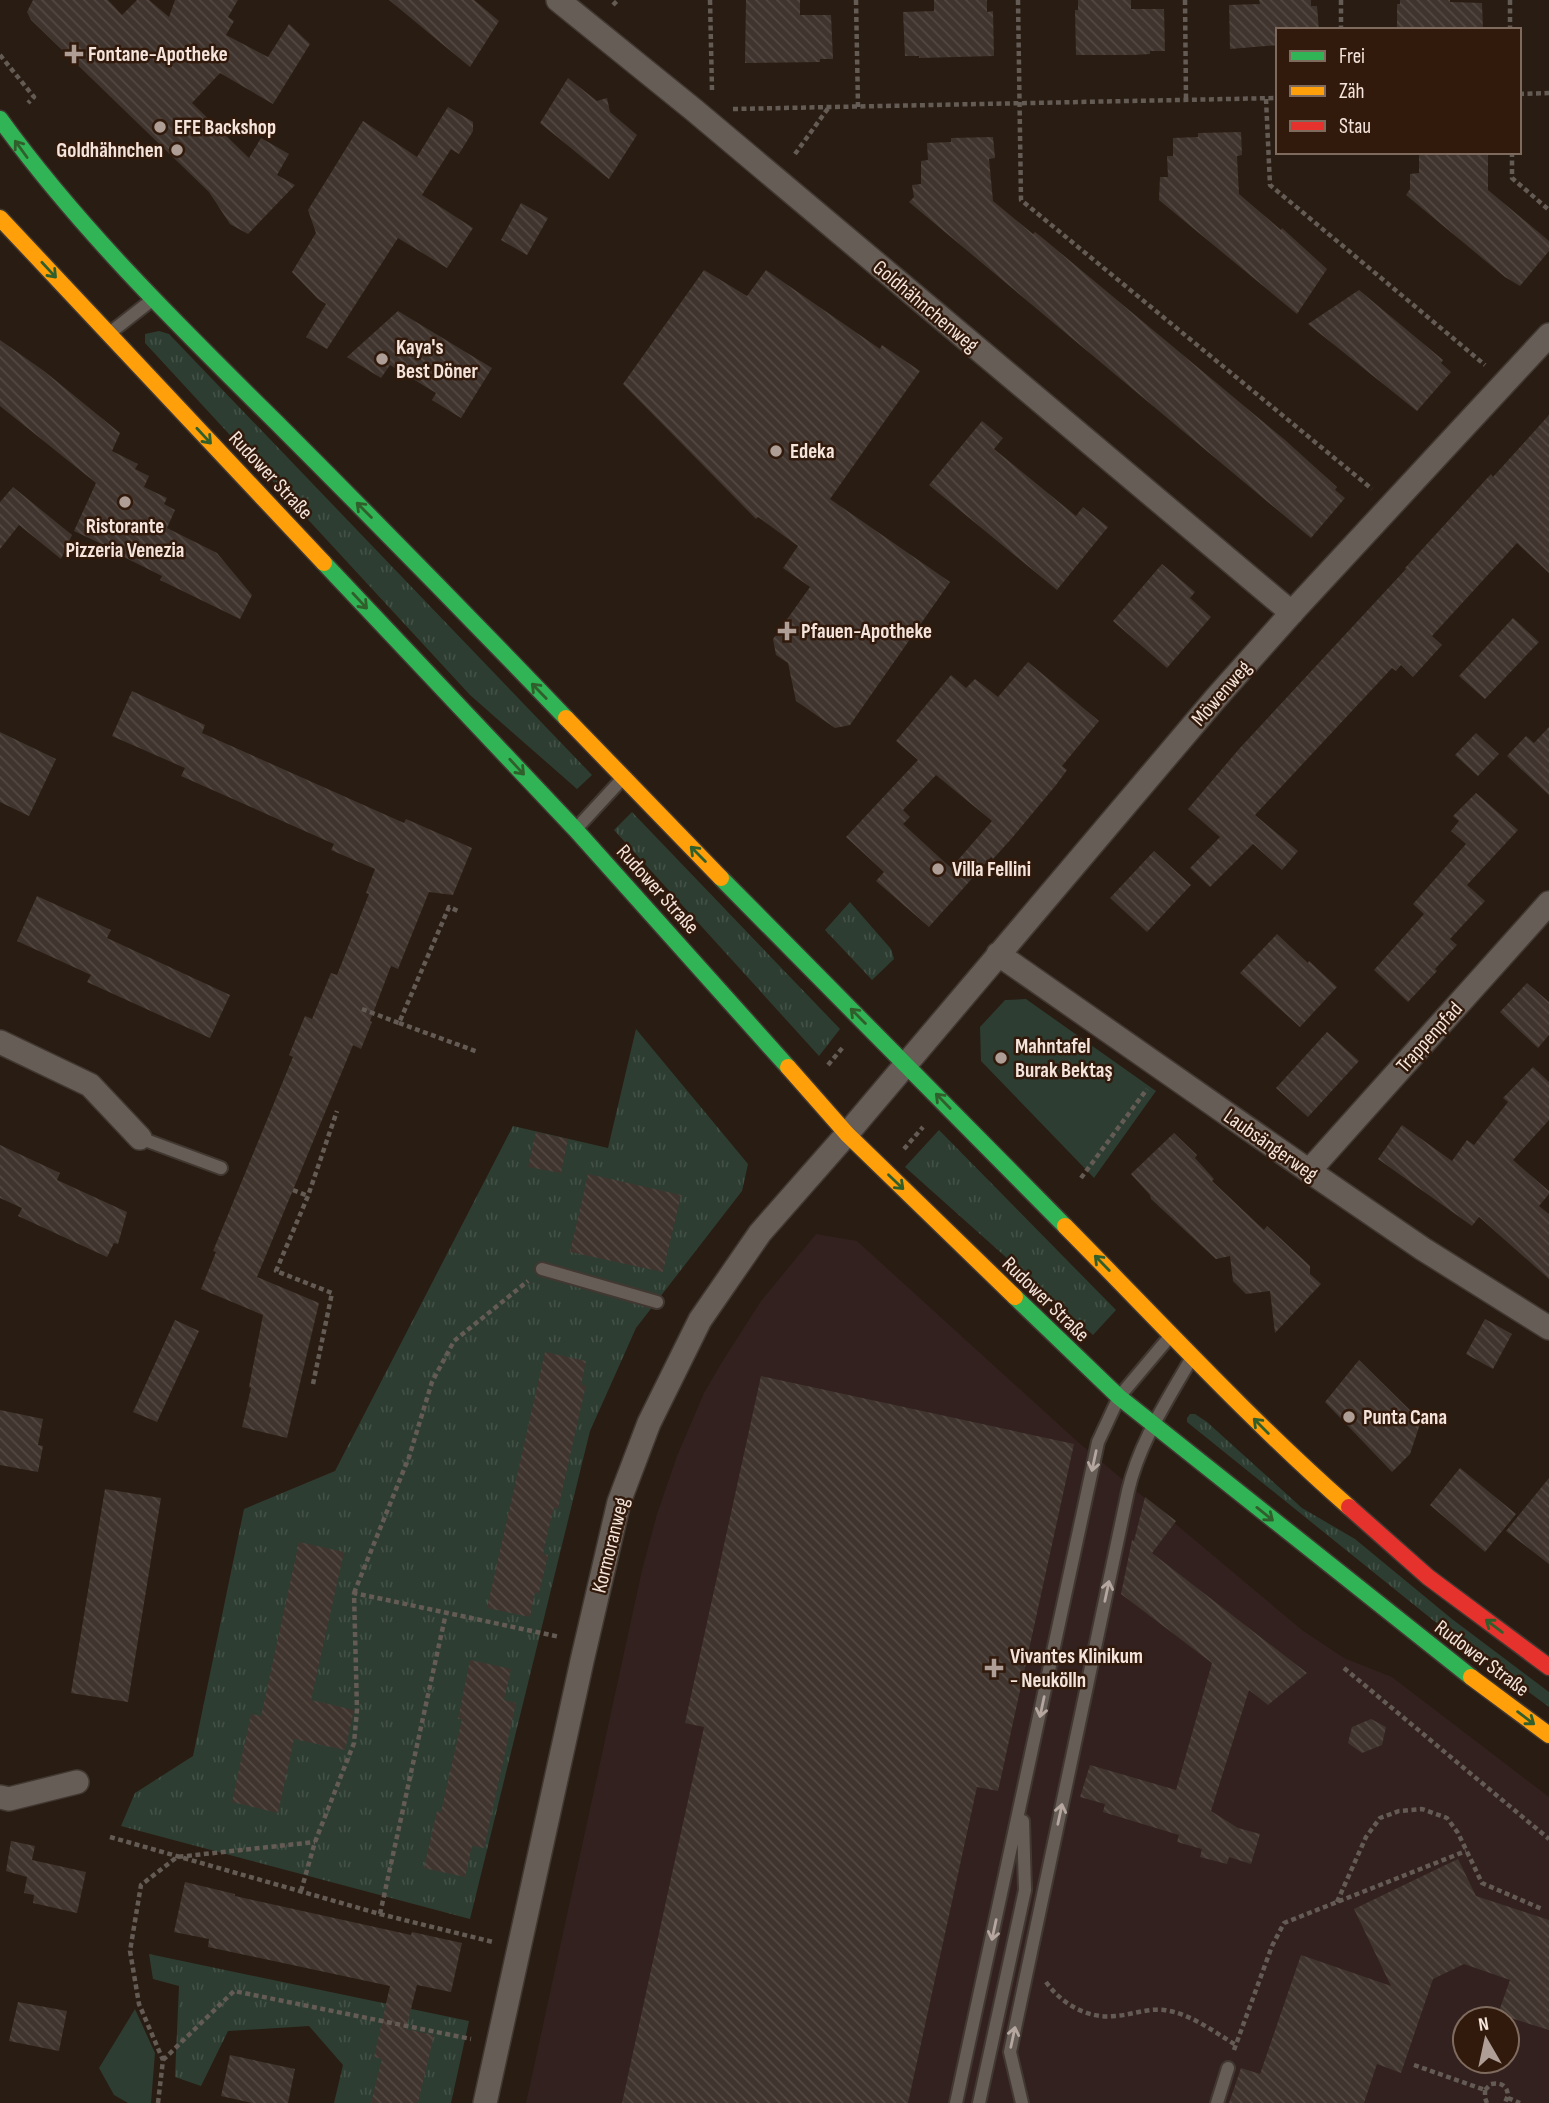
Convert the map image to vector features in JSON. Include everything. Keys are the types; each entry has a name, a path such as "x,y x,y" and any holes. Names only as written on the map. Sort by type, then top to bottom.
{"main road":[{"name":"Rudower Straße","path":"1,123 28,158 152,299 410,556 623,778 1288,1454 1428,1577 1549,1667"},
{"name":"Rudower Straße","path":"0,218 576,829 847,1134 1119,1397 1437,1652 1549,1735"}],"street":[{"name":"Goldhähnchenweg","path":"558,0 704,110 1292,612"},
{"name":"Möwenweg","path":"906,1064 1216,698 1549,334"},
{"name":"Trappenpfad","path":"1309,1171 1549,903"},
{"name":"Laubsängerweg","path":"998,954 1423,1249 1549,1328"},
{"path":"0,1042 90,1086 140,1138"},
{"name":"Kormoranweg","path":"485,2103 619,1502 649,1423 700,1320 760,1233 906,1064"},
{"path":"0,1797 9,1799 76,1783"}],"lane":[{"path":"108,334 152,299"},
{"path":"576,829 623,778"},
{"path":"140,1138 221,1168"},
{"path":"542,1269 657,1302"},
{"path":"956,2103 1098,1442 1119,1397 1172,1334"},
{"path":"1023,2103 1010,2052 1128,1492 1133,1472 1153,1425 1192,1358"},
{"path":"979,2103 1024,1890 1022,1799"},
{"path":"1217,2103 1228,2068"}],"path":[{"path":"613,5 618,0"},
{"path":"710,0 704,110 1276,98"},
{"path":"856,0 858,107"},
{"path":"1018,0 1021,200 1392,505"},
{"path":"1185,0 1186,100"},
{"path":"1341,0 1341,28"},
{"path":"1510,0 1510,28"},
{"path":"1,59 34,97"},
{"path":"1521,94 1549,93"},
{"path":"1266,99 1270,185 1505,382"},
{"path":"795,155 829,107"},
{"path":"1512,154 1512,178 1549,210"},
{"path":"400,1023 449,907 458,911"},
{"path":"362,1009 478,1052"},
{"path":"828,1065 852,1037"},
{"path":"1081,1178 1152,1083"},
{"path":"313,1384 332,1293 276,1271 308,1196 337,1111"},
{"path":"895,1158 929,1121"},
{"path":"293,1190 308,1196"},
{"path":"301,1891 315,1842 354,1743 357,1710 355,1593 409,1457 432,1382 454,1341 542,1269"},
{"path":"355,1593 559,1637"},
{"path":"380,1914 446,1613"},
{"path":"1345,1668 1549,1839"},
{"path":"1336,1902 1366,1837 1380,1818 1399,1811 1422,1809 1447,1818 1458,1833 1482,1883 1542,1909"},
{"path":"110,1837 380,1914 493,1942"},
{"path":"158,2103 163,2060 139,2004 130,1951 141,1885 177,1857 315,1842"},
{"path":"1228,2068 1272,1946 1284,1923 1466,1852"},
{"path":"1031,1949 1041,1975 1055,1994 1073,2007 1089,2014 1114,2017 1146,2010 1164,2010 1183,2015 1236,2045"},
{"path":"163,2060 234,1991 471,2039"},
{"path":"1414,2065 1485,2090"},
{"path":"1487,2103 1485,2090 1490,2084 1502,2084 1508,2091 1506,2101 1520,2103"}],"shaded area":[{"name":"Vivantes Klinikum - Neukölln","path":"816,1234 857,1241 1078,1442 1302,1630 1344,1658 1392,1677 1549,1797 1549,2103 526,2103 642,1570 677,1456 704,1393 761,1301"}],"green space":[{"path":"159,331 169,334 592,775 577,789 470,695 145,343 145,334"},
{"path":"632,812 840,1029 819,1056 614,830"},
{"path":"850,902 891,949 894,959 872,980 825,930"},
{"path":"1026,999 1156,1091 1094,1178 981,1061 980,1027 1005,1000"},
{"path":"636,1029 748,1164 742,1191 636,1328 590,1431 470,1919 121,1826 135,1793 193,1756 244,1509 335,1471 513,1126 608,1148"},
{"path":"939,1130 1116,1310 1093,1335 905,1167"},
{"path":"1190,1414 1195,1414 1207,1422 1302,1508 1355,1539 1452,1619 1549,1692 1549,1707 1444,1629 1187,1422"},
{"path":"149,1954 469,2021 451,2103 334,2103 343,2065 309,2026 228,2031 201,2086 175,2077 179,1986 153,1979"},
{"path":"135,2009 155,2053 151,2103 128,2103 114,2095 99,2068"}],"building":[{"path":"33,0 108,0 122,15 137,0 149,0 169,17 175,0 238,0 228,17 234,21 226,35 268,57 289,24 310,44 273,104 220,73 192,103 249,158 261,138 289,154 277,175 295,185 248,234 230,224 209,192 31,20 27,12"},
{"path":"389,0 474,0 499,21 470,67"},
{"path":"746,0 800,0 800,15 831,15 833,59 820,59 820,62 745,63"},
{"path":"934,0 987,0 987,12 993,11 994,56 905,56 903,12 934,11"},
{"path":"1078,0 1131,0 1131,9 1164,9 1165,51 1133,55 1076,55 1075,10 1078,10"},
{"path":"1259,0 1311,0 1311,6 1317,6 1319,28 1276,28 1276,45 1230,49 1229,5 1260,4"},
{"path":"1400,0 1482,3 1483,28 1397,28 1397,4 1400,4"},
{"path":"568,78 597,101 607,98 610,112 637,135 609,179 540,123"},
{"path":"448,107 473,122 473,131 459,154 451,149 422,195 473,228 447,268 398,238 327,349 306,337 326,304 292,272 316,233 308,210 363,121 417,157"},
{"path":"1241,132 1242,155 1237,156 1239,194 1327,269 1297,314 1159,200 1160,177 1168,177 1167,156 1173,156 1173,138 1198,137 1198,133"},
{"path":"993,137 995,158 989,159 993,201 1033,234 1035,232 1045,240 1285,440 1337,487 1335,490 1345,498 1311,538 909,202 914,197 912,185 921,184 921,161 928,160 927,143 951,142 951,138"},
{"path":"1419,154 1488,154 1488,190 1549,241 1549,251 1520,286 1505,277 1406,195 1410,189 1410,174 1419,173"},
{"path":"521,203 548,218 527,255 501,240"},
{"name":"Edeka","path":"704,270 747,296 766,270 880,349 882,345 920,371 830,499 950,582 850,725 835,728 796,701 788,663 776,655 773,639 810,587 783,568 798,546 758,517 756,519 623,384"},
{"path":"1359,290 1443,360 1441,363 1451,372 1417,411 1308,324"},
{"path":"398,311 492,368 461,418 432,400 436,393 390,365 381,378 347,357"},
{"path":"0,340 44,371 120,433 112,451 138,464 135,469 149,476 144,487 167,498 164,504 175,510 167,528 217,553 252,595 240,619 160,580 162,576 74,531 96,483 0,406"},
{"path":"1549,415 1549,573 1517,543 1432,636 1442,645 1413,677 1401,665 1396,671 1392,668 1255,815 1298,851 1282,870 1253,844 1210,887 1190,868 1220,837 1188,809 1239,749 1491,474 1493,477"},
{"path":"982,421 1003,438 994,449 1076,516 1083,507 1108,527 1057,590 929,485"},
{"path":"13,487 72,535 61,559 19,525 0,549 0,502"},
{"path":"1162,564 1195,592 1190,598 1211,617 1167,668 1113,621"},
{"path":"1513,618 1539,642 1485,699 1459,676"},
{"path":"1028,662 1099,721 1062,766 1067,770 1056,785 1012,838 993,859 991,857 929,927 876,881 884,872 846,837 918,760 896,741 951,675 966,688 975,679 998,697","holes":["936,775 992,821 951,868 903,824 910,817 903,810"]},
{"path":"132,691 205,725 202,733 404,823 406,819 472,848 453,895 429,892 398,969 391,966 361,1049 353,1045 257,1277 319,1303 287,1438 242,1427 263,1315 201,1289 216,1252 213,1251 293,1057 289,1055 305,1016 312,1019 331,973 337,975 369,894 366,893 375,869 331,850 334,844 181,776 185,768 112,736"},
{"path":"1549,727 1549,795 1507,756 1526,736 1534,743"},
{"path":"0,732 56,759 29,816 0,802"},
{"path":"1476,733 1499,754 1478,776 1455,755"},
{"path":"1476,793 1518,830 1467,885 1485,901 1450,939 1457,945 1408,1002 1374,970 1424,914 1413,904 1466,844 1451,831 1459,821 1453,816"},
{"path":"1154,851 1191,885 1147,932 1110,898"},
{"path":"37,896 111,930 107,938 230,995 210,1038 87,982 91,975 17,941"},
{"path":"1277,934 1337,987 1300,1027 1240,973"},
{"path":"1527,983 1549,1002 1549,1035 1538,1048 1500,1012"},
{"path":"1327,1032 1359,1061 1308,1117 1276,1088"},
{"path":"1533,1067 1549,1082 1549,1120 1513,1160 1549,1191 1539,1206 1549,1214 1549,1279 1479,1217 1472,1226 1378,1159 1402,1125 1452,1161 1467,1140 1474,1145 1508,1102 1503,1098"},
{"path":"536,1132 568,1139 561,1173 528,1167"},
{"path":"1174,1133 1197,1155 1195,1158 1214,1179 1212,1181 1264,1230 1267,1226 1310,1266 1310,1274 1321,1284 1275,1333 1270,1291 1246,1294 1233,1281 1230,1256 1216,1259 1151,1199 1131,1174"},
{"path":"0,1145 60,1173 57,1180 127,1212 118,1244 114,1243 107,1257 18,1216 22,1208 0,1198"},
{"path":"588,1174 681,1195 663,1272 570,1252"},
{"path":"1485,1319 1512,1334 1493,1369 1466,1354"},
{"path":"175,1320 199,1331 157,1422 133,1412"},
{"path":"545,1352 586,1361 581,1385 586,1385 558,1509 554,1508 548,1531 543,1554 548,1555 539,1593 535,1592 530,1617 487,1608"},
{"path":"1359,1360 1421,1421 1410,1454 1392,1472 1325,1402"},
{"path":"761,1376 1074,1444 998,1791 977,1787 908,2103 622,2103 704,1727 685,1723"},
{"path":"0,1410 43,1419 38,1445 43,1446 38,1472 0,1465"},
{"path":"1460,1468 1516,1514 1485,1552 1430,1505"},
{"path":"1549,1478 1549,1564 1506,1531"},
{"path":"105,1489 161,1498 128,1702 71,1693"},
{"path":"1145,1497 1176,1521 1152,1553 1307,1673 1268,1705 1249,1690 1211,1811 1238,1828 1260,1834 1251,1864 1229,1857 1227,1864 1200,1857 1202,1849 1177,1842 1179,1835 1103,1812 1105,1804 1080,1797 1090,1765 1176,1790 1212,1663 1121,1594 1132,1540 1134,1541"},
{"path":"299,1542 344,1552 311,1700 354,1710 345,1750 294,1739 278,1813 232,1802 251,1714 261,1716"},
{"path":"470,1660 511,1669 504,1700 516,1703 484,1848 472,1846 465,1877 424,1868 437,1811 441,1812 462,1719 458,1719"},
{"path":"1371,1719 1386,1727 1382,1745 1362,1753 1348,1743 1352,1727"},
{"path":"11,1841 35,1846 32,1860 86,1872 77,1913 33,1903 34,1895 24,1893 27,1877 6,1871"},
{"path":"1458,1859 1476,1896 1549,1920 1549,2030 1521,2021 1521,2005 1501,2005 1510,1980 1464,1964 1433,1979 1401,2073 1377,2064 1364,2103 1229,2103 1241,2068 1260,2074 1301,1955 1391,1986 1354,1909"},
{"path":"185,1882 235,1896 411,1935 412,1932 462,1943 451,1992 417,1985 406,2029 434,2035 418,2103 371,2103 382,2059 374,2057 390,1986 208,1947 209,1939 174,1932"},
{"path":"18,2002 67,2011 59,2051 9,2041"},
{"path":"230,2055 295,2069 288,2103 252,2103 221,2096"}],"traffic: fast":[{"path":"0,119 64,201 134,279 389,535 566,718"},
{"path":"324,563 575,829 788,1067"},
{"path":"721,878 1065,1226"},
{"path":"1015,1297 1119,1397 1471,1677"}],"traffic: slow":[{"path":"0,218 324,563"},
{"path":"566,718 721,878"},
{"path":"788,1067 847,1134 1015,1297"},
{"path":"1065,1226 1240,1404 1349,1507"},
{"path":"1471,1677 1549,1735"}],"traffic: jam":[{"path":"1349,1507 1428,1577 1549,1667"}],"place":[{"name":"Fontane-Apotheke","path":"74,54"},
{"name":"EFE Backshop","path":"160,127"},
{"name":"Goldhähnchen","path":"177,150"},
{"name":"Kaya's Best Döner","path":"382,359"},
{"name":"Edeka","path":"776,451"},
{"name":"Ristorante Pizzeria Venezia","path":"125,502"},
{"name":"Pfauen-Apotheke","path":"787,631"},
{"name":"Villa Fellini","path":"938,869"},
{"name":"Mahntafel Burak Bektaş","path":"1001,1058"},
{"name":"Punta Cana","path":"1349,1417"},
{"name":"Vivantes Klinikum - Neukölln","path":"994,1668"}]}
